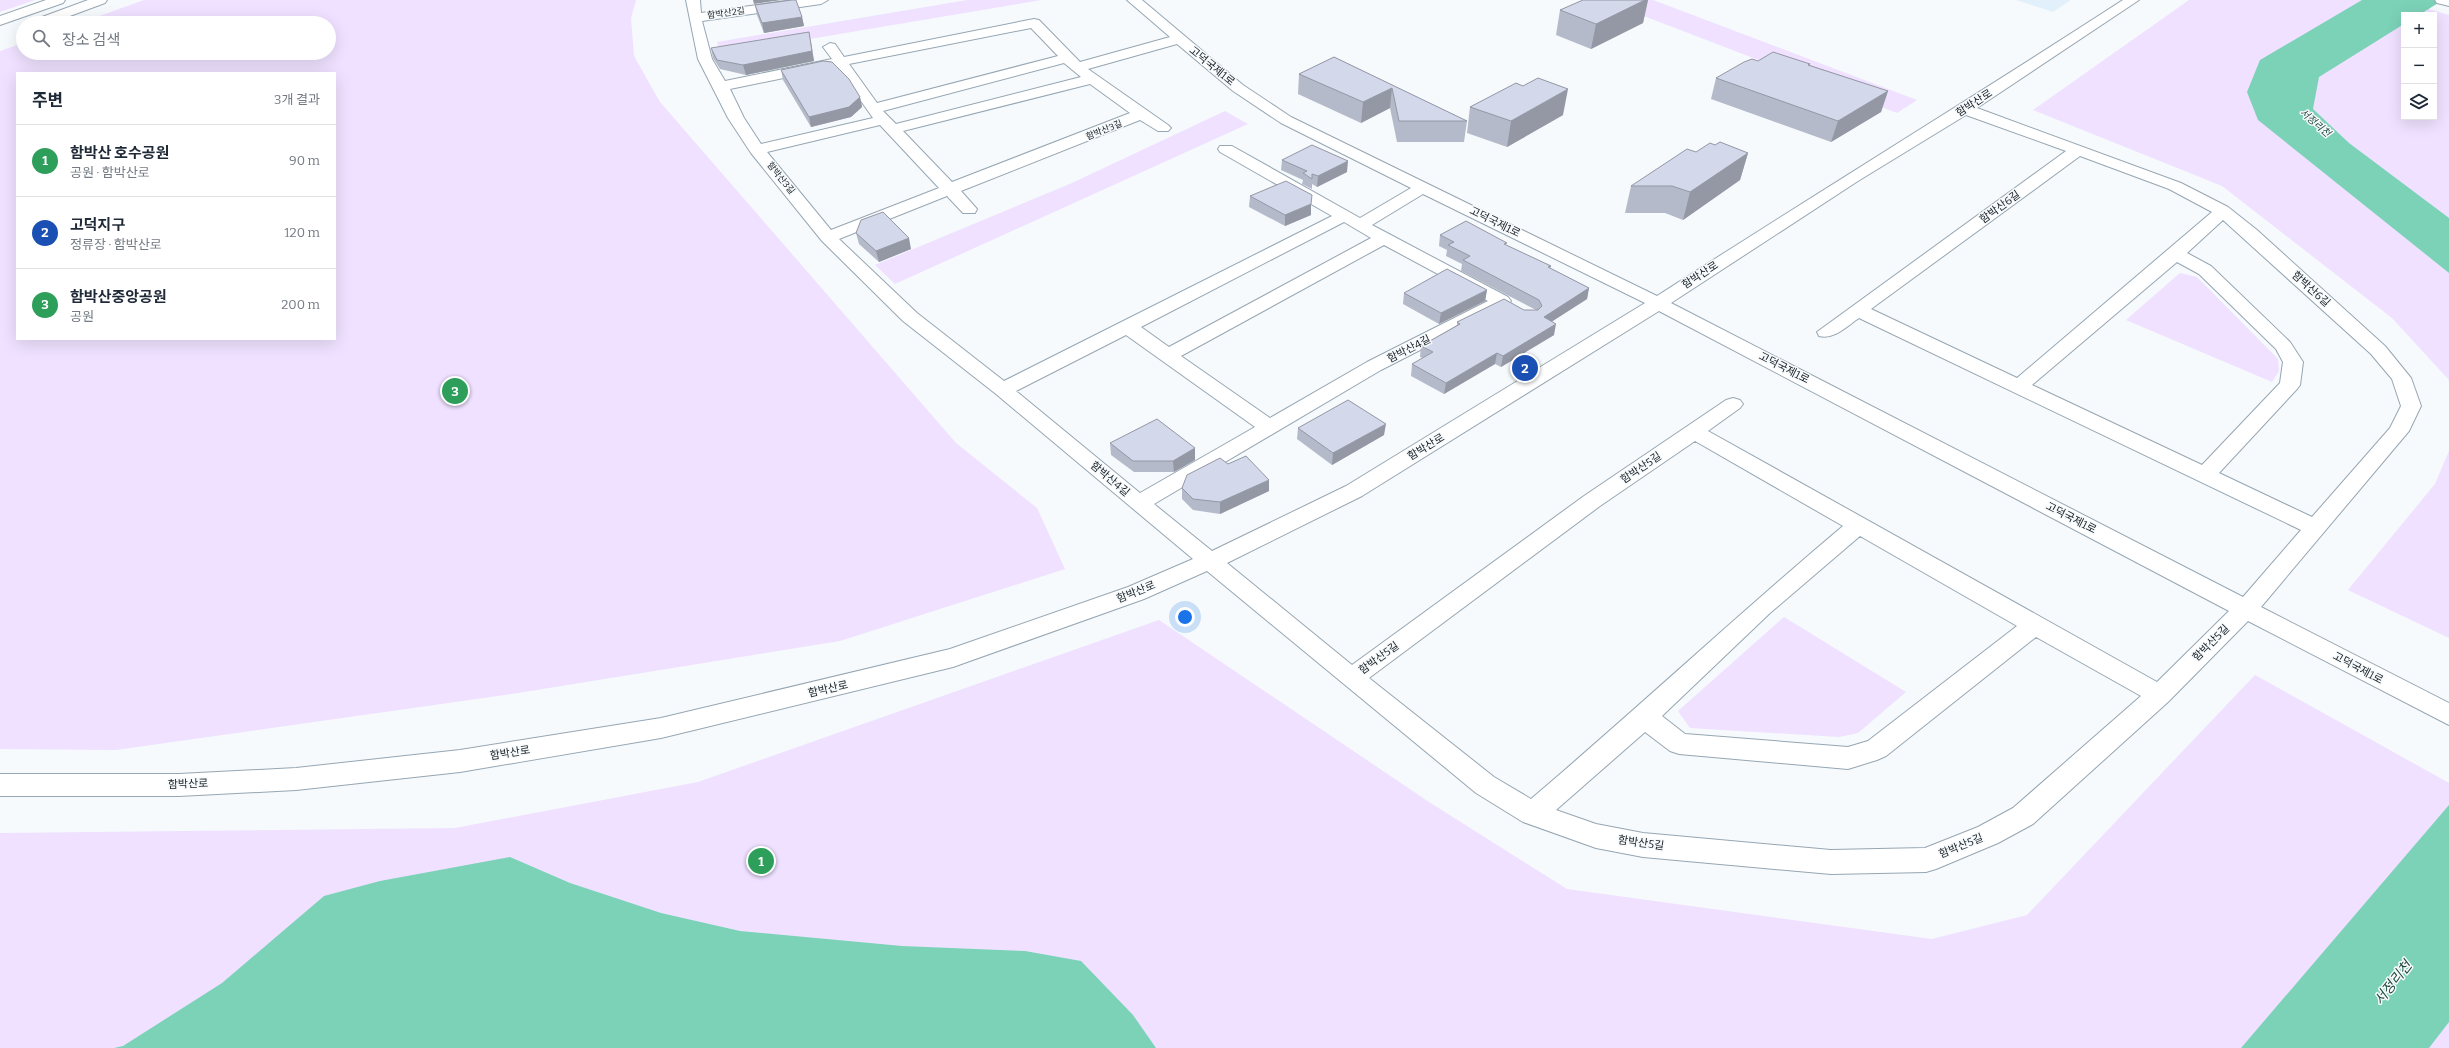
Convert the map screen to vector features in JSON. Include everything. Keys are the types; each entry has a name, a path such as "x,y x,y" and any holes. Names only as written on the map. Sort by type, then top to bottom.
{"street":[{"path":"0,21 59,0"},
{"path":"58,16 100,0"},
{"name":"함박산2길","path":"693,0 695,18 808,5 822,0"},
{"name":"고덕국제1로","path":"1134,0 1179,40 1238,88 1286,120 1658,303 2449,715"},
{"name":"함박산로","path":"0,784 179,785 296,779 460,761 661,728 953,658 1136,593 1210,561 1354,491 1658,303 1852,178 1965,109 2132,0"},
{"path":"2442,0 2449,2"},
{"path":"695,18 705,59 721,86"},
{"name":"함박산3길","path":"1031,18 1092,80 1141,114 951,190 828,237 756,150 736,118 721,86 1031,18"},
{"path":"756,150 883,119 1073,62 1179,40"},
{"path":"830,47 838,61 883,119 926,166 969,209"},
{"path":"883,119 1092,80"},
{"path":"1965,109 2078,150"},
{"path":"1141,114 1163,128"},
{"name":"함박산4길","path":"828,237 910,317 1003,390 1139,503 1374,366 1509,305 1383,238 1226,149"},
{"name":"함박산6길","path":"1826,332 2078,150 2174,186 2222,211 2251,234 2378,350 2400,378 2411,406 2400,431 2246,609"},
{"path":"1003,390 1128,327 1230,273 1352,220 1423,187"},
{"path":"2019,386 2211,224 2222,211"},
{"path":"1168,355 1383,238"},
{"path":"2175,254 2205,270 2283,346 2293,362 2290,385 2206,474"},
{"path":"1858,310 2206,474 2316,528"},
{"path":"1128,327 1269,427"},
{"name":"함박산5길","path":"1733,404 1592,501 1352,678 1484,785 1533,814 1596,836 1643,845 1830,862 1926,860 1988,835 2023,816 2159,695 2246,609"},
{"path":"1694,432 2159,695"},
{"path":"1139,503 1352,678"},
{"path":"1533,814 1645,717 1762,607 1859,525"},
{"path":"1645,717 1679,744 1848,758 1877,748 2035,625"}],"shaded area":[{"path":"0,0 35,0 0,12"},
{"path":"144,0 636,0 631,18 634,56 660,102 956,443 1037,508 1065,569 840,641 518,693 116,750 0,749 0,51 16,45 16,60 336,60 336,16 99,16"},
{"path":"967,0 1041,0 721,54 717,42"},
{"path":"1602,0 1653,0 1917,100 1897,113"},
{"path":"2016,0 2071,0 2053,12"},
{"path":"2189,0 2398,0 2449,15 2449,380 2392,318 2222,186 2033,110"},
{"path":"1225,111 1248,124 895,284 875,265 1072,183"},
{"path":"2180,273 2197,277 2278,359 2279,371 2272,382 2126,320"},
{"path":"2449,451 2449,638 2348,590 2435,484"},
{"path":"1784,617 1906,692 1858,733 1839,737 1690,728 1678,711"},
{"path":"1159,620 1429,802 1567,889 1932,939 2027,915 2255,675 2449,783 2449,1048 0,1048 0,833 455,828 698,782"}],"water":[{"name":"서정리천","path":"2362,0 2443,0 2424,12 2401,12 2401,26 2319,77 2313,109 2349,143 2449,218 2449,273 2258,120 2247,92 2260,60"},
{"name":"서정리천","path":"2449,805 2449,1022 2429,1048 2241,1048"},
{"path":"510,857 570,883 661,913 740,931 902,946 1025,951 1081,961 1133,1015 1156,1048 114,1048 123,1046 222,983 324,896 380,881"}],"building":[{"path":"796,0 802,17 762,23 755,5"},
{"path":"1583,0 1645,0 1596,24 1560,10"},
{"path":"809,32 812,51 743,65 717,60 711,48"},
{"path":"1773,52 1888,91 1838,121 1716,78 1744,62 1752,59 1758,61"},
{"path":"1334,57 1467,121 1399,121 1392,88 1363,102 1299,74"},
{"path":"823,61 832,62 849,79 860,97 849,107 809,117 781,70"},
{"path":"1538,78 1568,89 1511,121 1470,107 1516,83 1523,86"},
{"path":"1720,142 1748,153 1690,192 1672,186 1631,186 1687,149 1696,152 1710,143 1715,145"},
{"path":"1312,145 1348,161 1318,176 1312,174 1312,179 1303,173 1307,171 1282,160"},
{"path":"1286,181 1312,195 1311,204 1285,215 1250,196"},
{"path":"883,212 909,238 876,251 856,233 861,220"},
{"path":"1466,221 1507,243 1504,244 1551,266 1548,267 1589,288 1544,317 1556,324 1503,356 1497,353 1446,383 1412,364 1433,352 1421,346 1460,324 1457,322 1504,299 1524,310 1538,310 1542,306 1539,300 1463,260 1470,256 1448,245 1454,242 1440,235"},
{"path":"1447,269 1487,290 1441,313 1404,293"},
{"path":"1348,400 1386,424 1333,453 1298,428"},
{"path":"1157,419 1195,448 1173,461 1133,461 1110,443"},
{"path":"1246,456 1269,480 1220,502 1193,499 1182,488 1187,475 1220,458 1228,464"}],"place":[{"name":"고덕지구","path":"1525,368"},
{"name":"함박산중앙공원","path":"455,391"},
{"name":"함박산 호수공원","path":"761,861"}]}
